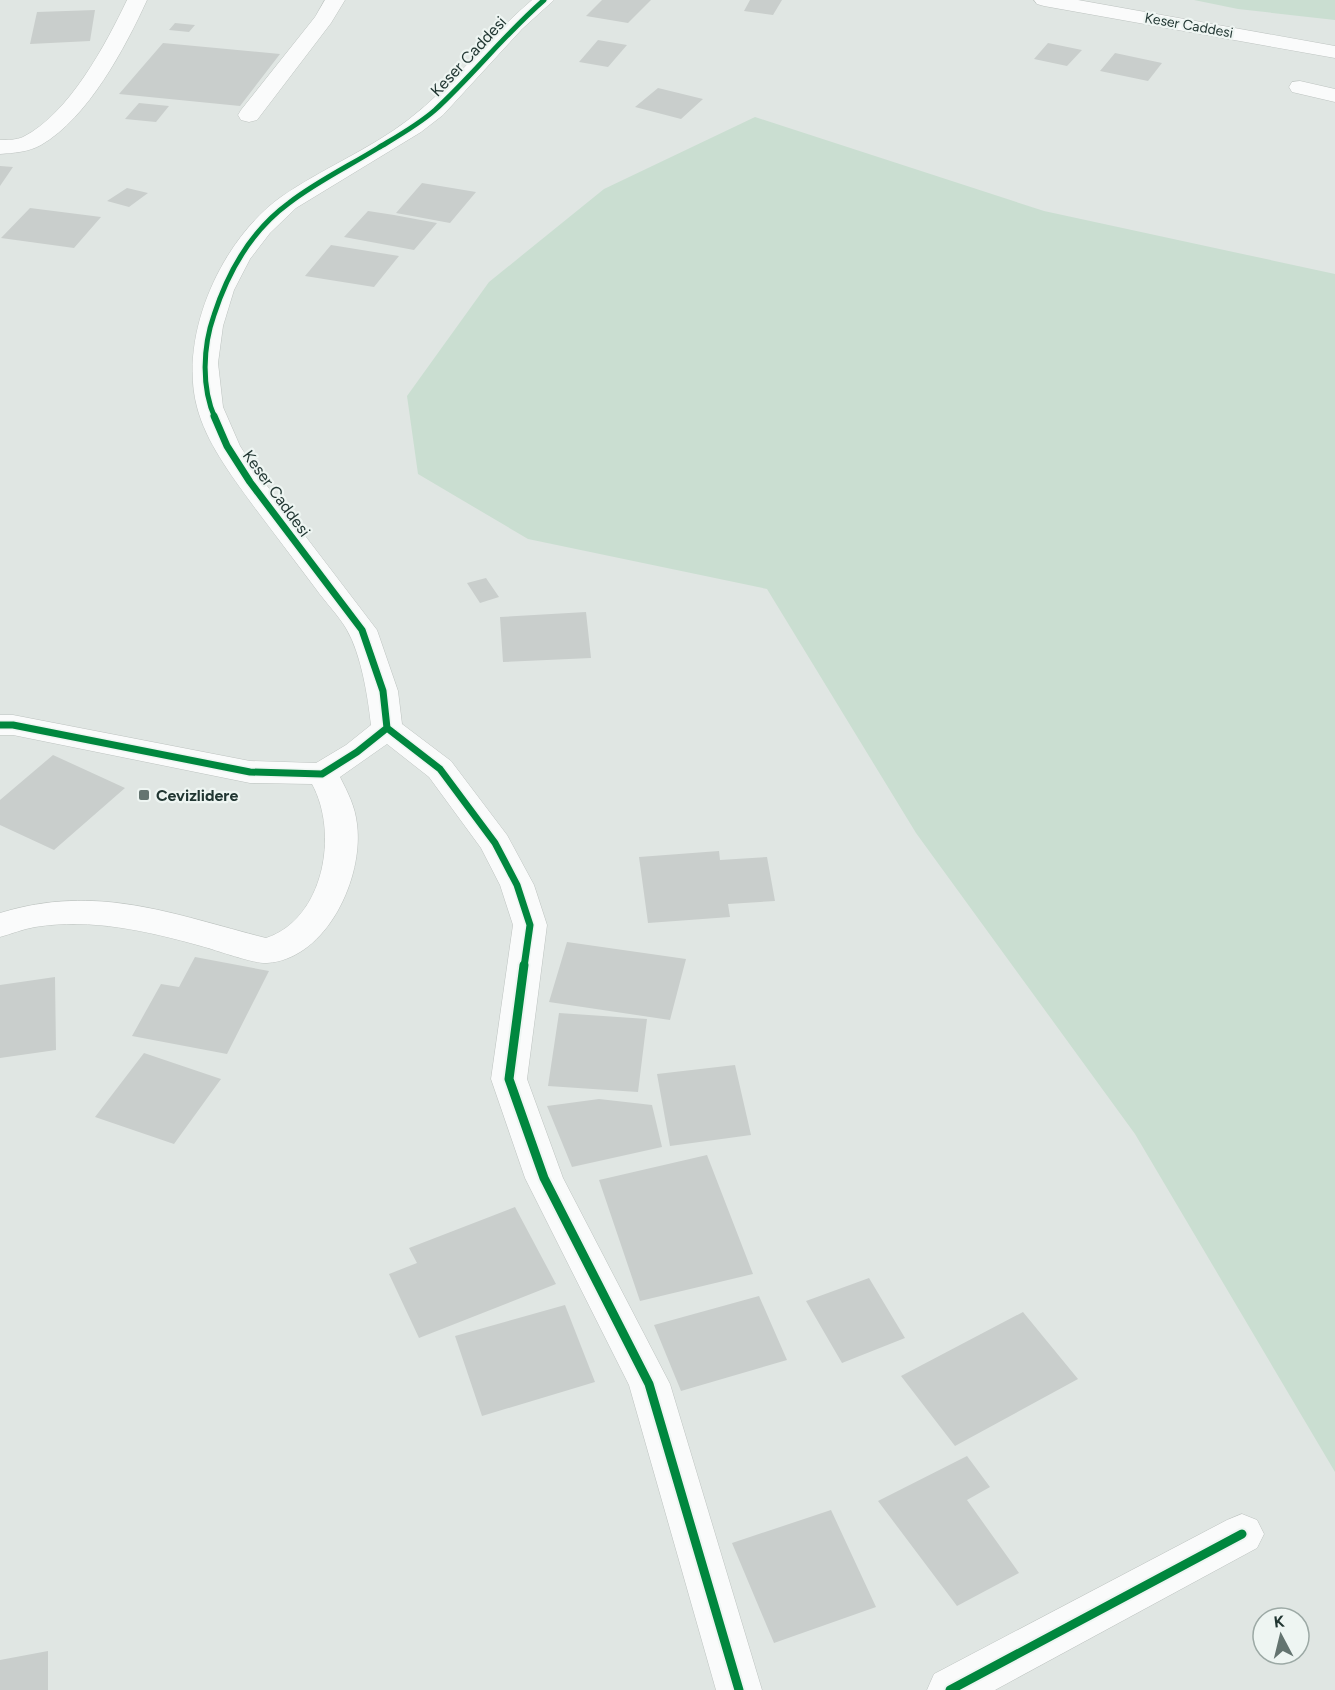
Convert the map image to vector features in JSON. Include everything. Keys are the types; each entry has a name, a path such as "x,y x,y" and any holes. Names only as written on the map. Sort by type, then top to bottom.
{"street":[{"path":"0,147 18,146 46,132 79,96 127,22 137,0"},
{"path":"249,116 324,19 335,0"},
{"name":"Keser Caddesi","path":"387,728 383,691 362,630 249,482 227,446 210,408 205,363 210,326 222,290 239,258 262,228 288,203 413,127 435,110 510,14 544,0"},
{"name":"Keser Caddesi","path":"1044,0 1335,52"},
{"path":"1300,87 1335,96"},
{"path":"0,725 13,725 250,772 322,774 357,752 387,728 440,769 495,843 517,885 530,926 508,1079 544,1178 649,1384 739,1690"},
{"path":"0,925 22,916 69,910 100,910 266,951 291,942 318,917 332,887 343,848 338,806 322,774"},
{"path":"950,1690 1242,1534"}],"green space":[{"path":"1194,0 1335,0 1335,20 1238,9"},
{"path":"755,117 1044,211 1335,274 1335,1472 1135,1134 916,833 767,589 528,539 418,474 407,396 489,282 604,189"}],"building":[{"path":"602,0 651,0 628,23 586,16"},
{"path":"750,0 782,0 773,15 744,11"},
{"path":"95,10 90,41 30,44 37,12"},
{"path":"175,23 195,25 189,32 169,30"},
{"path":"598,40 627,45 608,67 579,62"},
{"path":"163,43 280,54 240,106 119,94"},
{"path":"1048,43 1082,50 1067,66 1034,59"},
{"path":"1115,53 1162,63 1148,81 1100,71"},
{"path":"658,88 703,99 681,119 635,107"},
{"path":"139,103 169,106 156,122 125,119"},
{"path":"0,166 13,167 0,186"},
{"path":"422,183 476,192 450,223 396,213"},
{"path":"127,188 148,193 129,207 107,201"},
{"path":"30,208 101,217 74,248 1,238"},
{"path":"368,211 437,223 414,250 344,237"},
{"path":"331,245 399,256 374,287 305,276"},
{"path":"486,578 499,597 480,603 467,583"},
{"path":"586,612 591,658 503,662 500,617"},
{"path":"53,755 125,788 54,850 0,825 0,800"},
{"path":"719,851 720,860 767,857 775,901 728,904 730,917 648,923 639,857"},
{"path":"567,942 686,959 670,1020 549,1002"},
{"path":"195,957 269,971 227,1054 132,1036 161,984 179,987"},
{"path":"55,977 56,1050 0,1058 0,985"},
{"path":"559,1013 647,1019 638,1092 548,1086"},
{"path":"144,1053 221,1079 174,1144 95,1117"},
{"path":"735,1065 751,1135 670,1146 657,1074"},
{"path":"599,1099 652,1105 662,1147 572,1167 547,1106"},
{"path":"707,1155 753,1274 640,1301 599,1180"},
{"path":"515,1207 556,1284 419,1338 389,1274 417,1263 409,1248"},
{"path":"869,1278 905,1338 842,1363 806,1301"},
{"path":"759,1296 787,1360 681,1391 654,1325"},
{"path":"565,1305 595,1382 482,1416 455,1336"},
{"path":"1023,1312 1078,1379 955,1446 901,1376"},
{"path":"967,1456 990,1487 967,1500 1019,1573 957,1606 878,1501"},
{"path":"831,1510 876,1607 774,1643 732,1543"},
{"path":"48,1651 48,1690 0,1690 0,1660"}],"cycle path":[{"path":"0,725 13,725 250,772 322,774 357,752 387,728 383,691 362,630 250,482 227,446 210,407 205,363 210,326 222,290 239,258 262,228 288,203 413,127 435,110 515,25 544,0"},
{"path":"387,728 440,769 495,843 517,885 530,925 509,1079 544,1178 649,1384 739,1690"},
{"path":"950,1690 1242,1534"}],"place":[{"name":"Cevizlidere","path":"144,795"}]}
